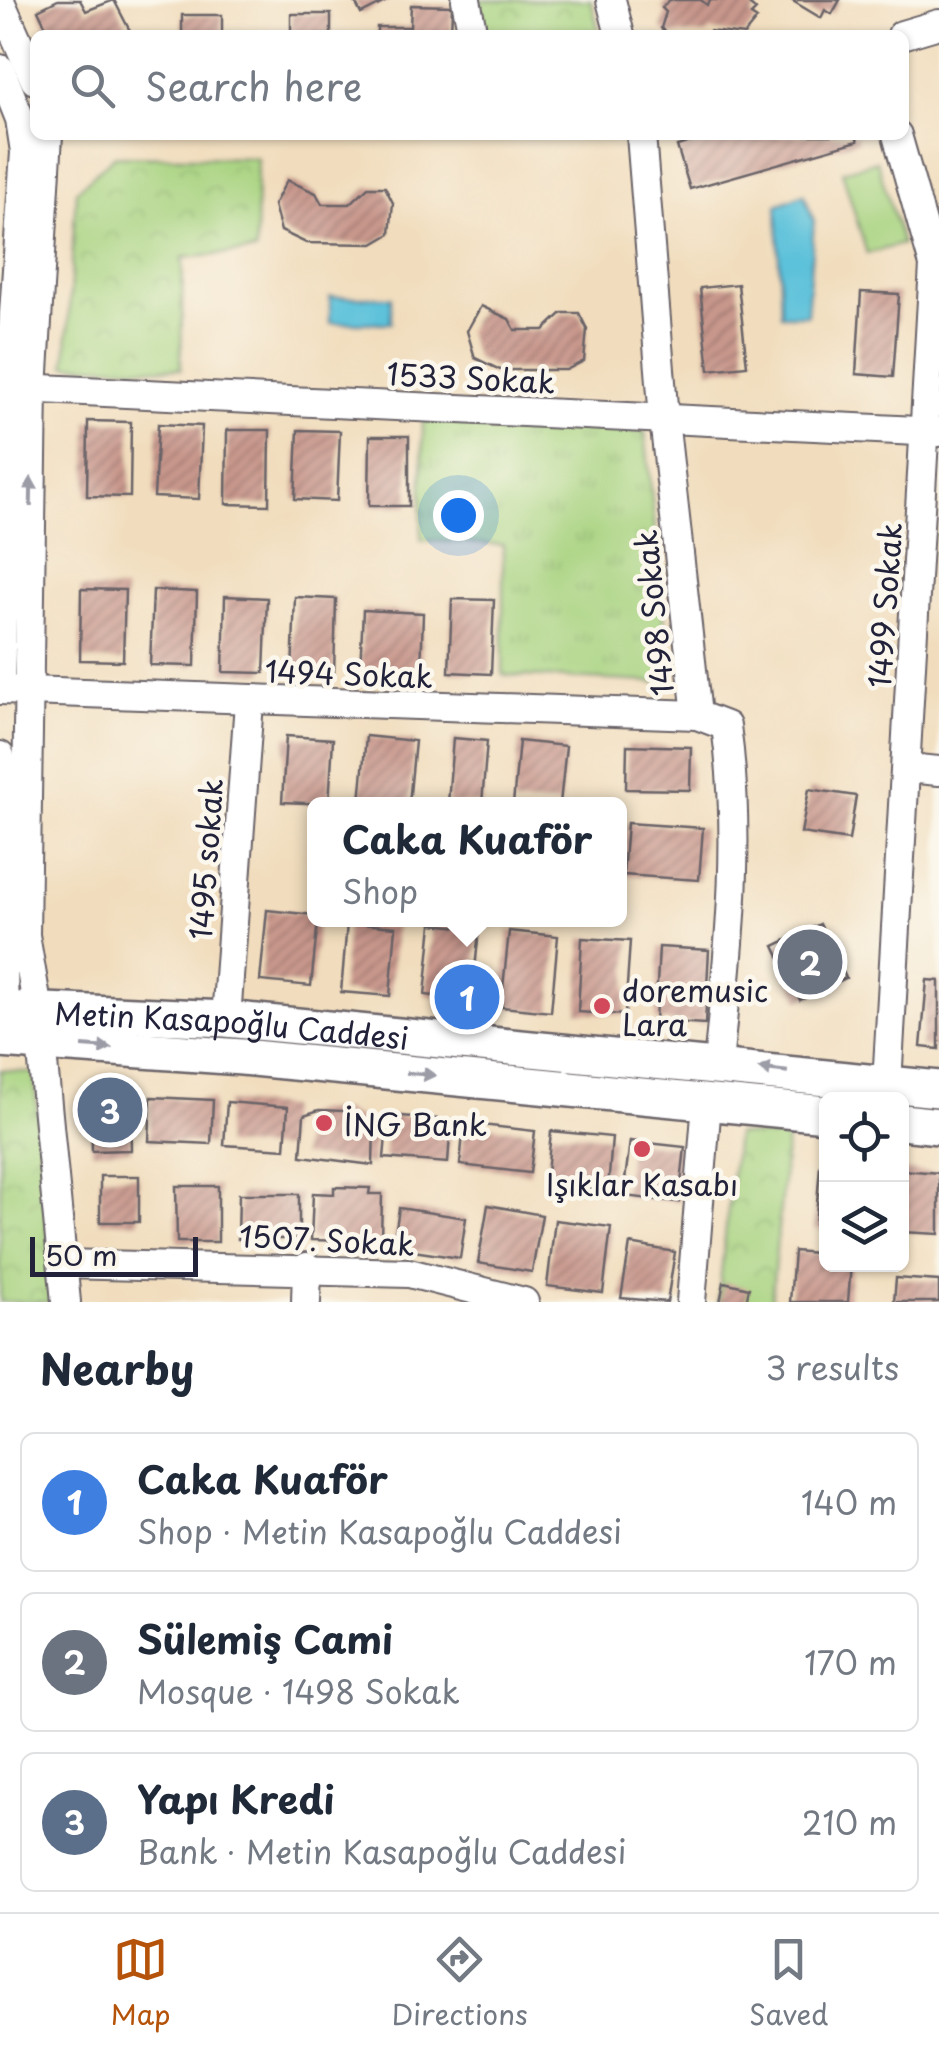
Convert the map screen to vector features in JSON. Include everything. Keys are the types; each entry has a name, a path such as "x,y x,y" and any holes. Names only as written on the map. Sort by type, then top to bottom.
{"main road":[{"name":"Metin Kasapoğlu Caddesi","path":"40,1027 226,1019 718,1064 939,1089"},
{"name":"Metin Kasapoğlu Caddesi","path":"2,1025 40,1027 242,1057 819,1113"},
{"path":"909,1123 939,1126"}],"street":[{"path":"466,0 473,30"},
{"path":"611,0 619,30"},
{"path":"0,1 30,69"},
{"path":"909,33 939,24"},
{"path":"0,69 20,119 25,152 14,388 9,688 25,935 40,1027 66,1302"},
{"path":"14,388 47,140"},
{"name":"1498 Sokak","path":"640,140 664,419 697,716 726,726 735,788 733,906 718,1064"},
{"name":"1499 Sokak","path":"887,1084 906,768 933,431 933,255 898,140"},
{"name":"1533 Sokak","path":"14,388 933,431"},
{"name":"1494 Sokak","path":"9,688 249,702 697,716"},
{"name":"1495 sokak","path":"226,1019 249,702"},
{"path":"0,756 2,1025"},
{"path":"906,768 939,771"},
{"path":"691,1302 707,1102"},
{"name":"1507. Sokak","path":"63,1264 409,1272 524,1302"},
{"path":"306,1302 307,1267"}],"green space":[{"path":"479,0 591,0 599,30 486,30"},
{"path":"114,156 257,158 256,251 183,258 181,369 66,365 76,191"},
{"path":"877,161 902,244 867,254 842,171"},
{"path":"423,420 645,431 671,683 503,675 503,545 421,540"},
{"path":"0,1070 34,1073 54,1302 0,1302"},
{"path":"736,1134 787,1137 771,1302 718,1302"}],"water":[{"path":"804,194 814,222 807,315 781,315 777,205"},
{"path":"330,297 391,297 391,323 330,323"}],"building":[{"path":"58,0 80,0 86,11 114,0 129,30 48,30 38,10"},
{"path":"354,0 389,0 361,14"},
{"path":"669,0 701,0 707,5 711,0 752,0 749,4 756,10 751,15 757,19 748,30 663,30 666,12 662,8"},
{"path":"791,0 840,0 832,14 825,10 821,18"},
{"path":"411,5 452,6 451,30 377,30 410,27"},
{"path":"291,14 331,14 331,30 291,30"},
{"path":"182,15 222,15 222,30 182,30"},
{"path":"697,140 858,141 690,189 677,146"},
{"path":"287,180 316,193 322,204 350,204 368,187 385,187 393,203 390,234 373,244 306,243 281,231 274,205"},
{"path":"738,284 747,366 709,370 700,288"},
{"path":"861,292 899,294 893,377 856,374"},
{"path":"481,306 509,319 515,330 544,330 562,313 579,313 587,329 584,361 566,370 500,370 475,358 467,331"},
{"path":"88,421 131,422 130,497 87,496"},
{"path":"158,424 202,426 199,499 154,497"},
{"path":"227,430 270,430 269,505 226,504"},
{"path":"298,430 340,431 337,501 295,499"},
{"path":"370,436 409,436 409,506 369,506"},
{"path":"81,589 125,590 123,661 80,660"},
{"path":"153,590 197,592 195,666 150,665"},
{"path":"225,596 267,598 264,673 223,672"},
{"path":"295,597 336,599 334,675 292,673"},
{"path":"452,599 494,600 491,674 449,672"},
{"path":"363,610 423,613 421,672 360,670"},
{"path":"286,736 333,739 329,797 307,797 307,803 282,802"},
{"path":"366,736 415,741 410,797 360,797"},
{"path":"453,738 487,741 483,797 449,797"},
{"path":"519,741 566,746 561,797 514,797"},
{"path":"627,745 691,747 690,790 626,789"},
{"path":"809,789 856,796 849,840 801,833"},
{"path":"627,823 703,828 699,880 627,875"},
{"path":"267,910 307,914 307,927 317,927 311,986 260,981"},
{"path":"820,924 846,978 800,1000 774,946"},
{"path":"347,927 396,927 390,996 341,992"},
{"path":"432,927 479,929 472,1000 425,995"},
{"path":"509,931 558,936 551,1012 501,1007"},
{"path":"582,938 630,941 625,1015 578,1012"},
{"path":"659,947 709,950 705,1024 655,1021"},
{"path":"927,980 939,981 939,1049 921,1047"},
{"path":"91,1097 130,1097 131,1150 92,1151"},
{"path":"151,1097 213,1100 211,1144 149,1141"},
{"path":"227,1102 288,1107 285,1149 224,1145"},
{"path":"319,1110 344,1111 374,1125 373,1165 301,1156 304,1115"},
{"path":"388,1115 451,1120 448,1163 384,1158"},
{"path":"464,1123 535,1131 530,1173 460,1165"},
{"path":"551,1131 612,1137 608,1190 546,1185"},
{"path":"630,1141 685,1147 679,1202 623,1196"},
{"path":"909,1171 939,1173 939,1234 909,1232"},
{"path":"100,1176 139,1176 139,1222 100,1222"},
{"path":"819,1178 819,1229 815,1229"},
{"path":"176,1186 218,1186 218,1242 177,1242"},
{"path":"334,1187 370,1188 369,1194 382,1194 381,1242 311,1240 313,1193 334,1194"},
{"path":"239,1194 299,1194 299,1239 238,1239"},
{"path":"488,1205 542,1215 532,1272 478,1263"},
{"path":"399,1208 466,1218 460,1258 393,1248"},
{"path":"555,1220 611,1227 603,1293 547,1286"},
{"path":"630,1244 675,1252 667,1302 621,1298"},
{"path":"794,1251 819,1253 819,1272 850,1272 848,1302 790,1302"},
{"path":"896,1278 939,1281 939,1302 894,1302"},
{"path":"724,1282 749,1288 746,1302 720,1302"}],"place":[{"name":"Sülemiş Cami","path":"810,962"},
{"name":"Caka Kuaför","path":"467,997"},
{"name":"doremusic Lara","path":"602,1006"},
{"name":"Yapı Kredi","path":"110,1110"},
{"name":"İNG Bank","path":"324,1123"},
{"name":"Işıklar Kasabı","path":"642,1149"}]}
